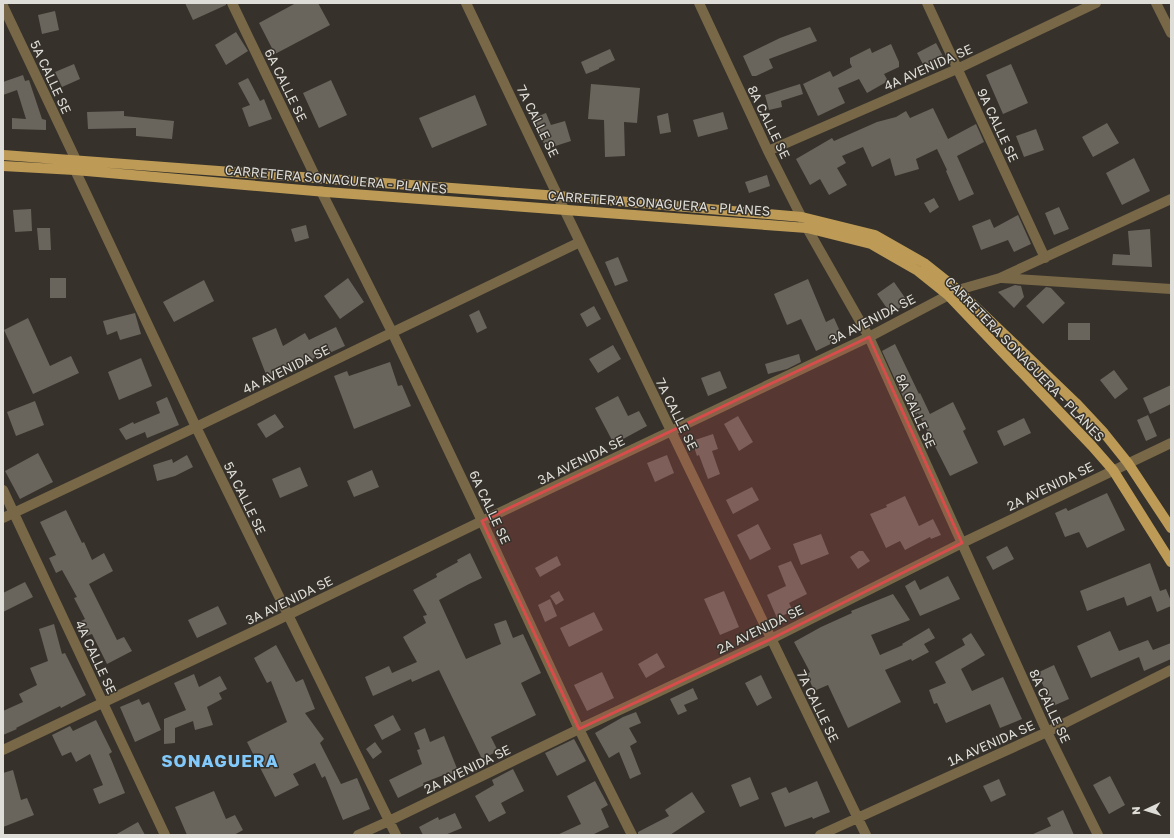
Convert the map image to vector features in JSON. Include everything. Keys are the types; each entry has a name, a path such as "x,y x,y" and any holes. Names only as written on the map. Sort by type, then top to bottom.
{"main road":[{"name":"CARRETERA SONAGUERA - PLANES","path":"3,155 76,165 320,191 807,228 871,244 918,271 948,295 1087,440 1113,470 1171,562"},
{"name":"CARRETERA SONAGUERA - PLANES","path":"3,166 76,165 316,178 559,196 802,217 875,235 924,263 958,290 1076,403 1104,433 1128,463 1171,528"}],"street":[{"name":"6A CALLE SE","path":"232,3 316,178"},
{"name":"7A CALLE SE","path":"466,3 866,835"},
{"name":"8A CALLE SE","path":"699,3 768,151 807,228 869,337 1047,732 1098,835"},
{"name":"9A CALLE SE","path":"927,3 1045,258"},
{"name":"4A AVENIDA SE","path":"768,151 957,69 1096,3"},
{"path":"1156,3 1171,33"},
{"name":"5A CALLE SE","path":"3,6 196,427 396,835"},
{"name":"6A CALLE SE","path":"320,191 392,332 579,730 632,835"},
{"name":"3A AVENIDA SE","path":"3,750 288,616 482,521 869,337 958,290 1000,278 1171,198"},
{"name":"4A AVENIDA SE","path":"3,518 580,242"},
{"path":"1000,278 1171,289"},
{"name":"2A AVENIDA SE","path":"358,835 771,639 962,543 1171,443"},
{"name":"4A CALLE SE","path":"3,490 165,835"},
{"name":"1A AVENIDA SE","path":"820,835 1047,732 1171,670"}],"highlighted area":[{"path":"869,337 962,543 771,639 579,729 482,521"}],"building":[{"path":"185,3 226,3 226,5 193,20"},
{"path":"296,3 318,3 330,25 275,54 259,23"},
{"path":"55,11 59,30 42,34 38,15"},
{"path":"810,27 817,41 769,59 773,68 756,76 752,76 743,56 780,38"},
{"path":"236,32 248,51 226,65 215,45"},
{"path":"936,43 944,58 925,68 917,53"},
{"path":"891,44 899,62 899,67 884,74 888,81 867,93 859,79 838,88 845,103 818,116 803,84 830,71 833,77 852,67 850,58 870,48 872,53"},
{"path":"610,49 615,60 586,74 581,62"},
{"path":"74,64 80,79 62,87 55,72"},
{"path":"1011,64 1028,103 1003,114 986,75"},
{"path":"23,75 25,81 29,80 42,119 46,120 46,130 12,129 12,118 26,119 17,90 3,95 3,82"},
{"path":"248,78 260,101 264,99 272,119 249,127 242,108 250,105 238,83"},
{"path":"331,80 347,115 319,128 303,93"},
{"path":"591,84 640,88 637,123 624,122 625,156 605,157 604,120 588,119"},
{"path":"800,84 803,94 781,101 782,107 769,110 765,95"},
{"path":"475,95 487,125 432,148 419,118"},
{"path":"933,108 948,139 976,124 984,142 957,156 974,194 959,201 937,149 916,159 919,169 895,176 890,158 872,167 863,147 842,156 846,163 837,168 847,185 829,195 820,179 810,185 796,159 832,138 834,141 877,122 896,117 906,111 910,118"},
{"path":"124,111 124,116 174,121 172,139 136,136 136,128 88,129 87,112"},
{"path":"723,112 728,129 698,137 693,120"},
{"path":"546,113 551,125 565,121 571,141 546,149 534,118"},
{"path":"668,113 671,132 660,134 657,116"},
{"path":"1107,123 1119,143 1093,157 1082,137"},
{"path":"1036,129 1044,150 1024,157 1016,136"},
{"path":"1134,158 1150,191 1122,205 1106,173"},
{"path":"767,175 770,186 749,193 745,182"},
{"path":"934,198 939,207 930,213 924,203"},
{"path":"1059,207 1069,229 1054,235 1045,213"},
{"path":"31,209 32,231 15,232 13,210"},
{"path":"1018,215 1031,244 1014,252 1008,240 981,250 972,226 990,219 994,228"},
{"path":"306,225 309,238 295,242 291,229"},
{"path":"37,228 50,228 51,250 39,250"},
{"path":"1150,229 1152,267 1112,265 1113,254 1130,255 1128,231"},
{"path":"618,257 628,281 615,286 605,262"},
{"path":"50,278 66,278 66,298 50,298"},
{"path":"348,278 364,302 340,319 324,296"},
{"path":"808,279 826,322 834,318 843,338 816,351 801,319 787,325 774,294"},
{"path":"204,280 214,301 174,322 163,302"},
{"path":"894,282 908,302 891,314 877,294"},
{"path":"1015,285 1021,286 1024,297 1014,308 998,292"},
{"path":"1046,287 1051,288 1065,303 1043,324 1026,306"},
{"path":"594,306 601,319 587,327 580,314"},
{"path":"479,310 487,328 477,333 469,315"},
{"path":"135,313 141,334 120,340 117,331 107,335 103,321"},
{"path":"28,318 50,366 71,356 79,373 33,394 4,330"},
{"path":"1068,323 1090,323 1090,340 1068,340"},
{"path":"336,327 345,346 325,355 324,352 303,365 302,363 267,377 252,338 276,328 283,346 305,333 309,340"},
{"path":"895,344 930,414 953,402 966,429 963,431 978,463 950,476 918,413 916,415 907,397 904,399 882,351"},
{"path":"613,345 621,359 598,373 589,359"},
{"path":"799,354 801,362 787,369 768,374 765,364"},
{"path":"141,358 152,386 119,400 108,372"},
{"path":"390,362 398,386 402,385 411,406 354,429 334,376 347,371 349,376"},
{"path":"1114,370 1128,389 1115,399 1100,380"},
{"path":"720,371 727,388 708,396 701,378"},
{"path":"1171,385 1171,404 1150,414 1143,398"},
{"path":"618,396 628,416 639,411 647,426 614,444 595,408"},
{"path":"167,397 179,425 147,438 145,432 126,440 119,429 133,422 134,424 160,413 156,402"},
{"path":"35,401 44,425 16,436 7,412"},
{"path":"275,414 284,427 266,438 257,424"},
{"path":"1148,415 1157,436 1146,441 1137,420"},
{"path":"738,416 753,442 739,451 724,424"},
{"path":"1024,418 1031,433 1004,446 997,431"},
{"path":"713,434 718,449 712,451 720,474 708,479 699,455 697,456 692,441"},
{"path":"38,453 53,482 20,499 5,471"},
{"path":"187,455 193,467 175,476 157,481 153,465 172,459 173,463"},
{"path":"667,455 674,473 655,482 647,463"},
{"path":"300,467 308,486 280,498 272,479"},
{"path":"372,470 379,487 354,497 347,481"},
{"path":"752,487 759,500 733,514 726,500"},
{"path":"1107,493 1125,530 1087,548 1079,532 1065,537 1055,513 1066,508 1068,511"},
{"path":"905,496 919,526 933,519 941,535 931,539 930,537 905,550 900,541 886,548 870,514 887,507 886,505"},
{"path":"66,510 82,543 84,542 92,560 104,553 113,571 89,584 117,640 124,637 132,651 107,664 92,634 86,636 79,622 85,619 74,598 77,597 62,570 56,573 49,558 56,555 40,522"},
{"path":"758,524 771,549 750,560 737,535"},
{"path":"821,534 829,554 801,565 793,544"},
{"path":"1007,546 1014,559 993,570 986,557"},
{"path":"859,551 863,551 870,561 858,569 850,557"},
{"path":"470,553 482,578 439,600 466,659 501,644 494,624 506,620 513,638 523,634 541,673 521,683 536,715 491,737 498,751 482,759 439,670 412,682 411,679 373,696 365,677 389,666 392,673 417,662 403,637 426,623 423,616 427,615 413,590 437,577 436,574 458,562 457,560"},
{"path":"557,556 561,565 540,577 535,568"},
{"path":"791,561 807,594 789,603 793,611 777,618 767,595 786,586 778,566"},
{"path":"1150,563 1160,591 1166,589 1171,601 1171,606 1157,612 1151,596 1127,606 1124,597 1087,611 1080,591"},
{"path":"948,576 960,599 920,616 905,586 915,580 920,590"},
{"path":"25,582 33,597 3,612 3,593"},
{"path":"559,591 564,600 556,605 550,596"},
{"path":"724,591 739,627 720,635 704,599"},
{"path":"893,594 910,620 871,635 880,655 903,645 902,644 929,628 935,638 924,644 929,652 912,661 911,659 885,670 901,702 848,728 828,685 814,691 807,674 810,672 794,642 821,627 852,613 851,611"},
{"path":"550,599 557,616 545,622 538,605"},
{"path":"218,606 227,624 197,638 188,620"},
{"path":"594,612 603,630 569,647 560,628"},
{"path":"54,624 62,654 65,653 86,695 61,708 60,706 3,735 3,711 23,702 19,694 37,685 30,668 48,661 39,629"},
{"path":"1110,631 1119,651 1148,640 1153,650 1171,643 1171,659 1144,671 1139,657 1091,678 1077,646"},
{"path":"971,633 985,655 961,669 972,691 1003,677 1022,719 1000,728 990,704 946,723 937,703 934,704 929,690 946,683 935,662 965,645 962,639"},
{"path":"276,645 296,682 303,679 315,709 305,713 324,739 320,743 341,784 357,778 370,809 343,820 325,776 322,778 315,763 293,774 299,785 275,797 247,742 287,722 271,681 267,683 254,658"},
{"path":"657,653 665,667 646,678 638,664"},
{"path":"1054,665 1069,699 1053,706 1037,673"},
{"path":"602,672 614,698 587,711 574,685"},
{"path":"194,674 199,687 220,676 227,689 219,693 222,699 207,707 213,725 195,730 193,721 175,728 175,743 164,744 164,719 186,710 174,683"},
{"path":"761,675 772,698 757,706 745,683"},
{"path":"693,688 698,699 684,705 687,711 678,715 670,699"},
{"path":"139,699 142,705 149,702 161,730 135,742 120,707"},
{"path":"636,712 641,723 629,728 637,742 630,746 641,774 630,779 619,752 609,758 595,733 623,717"},
{"path":"393,715 401,730 382,740 374,725"},
{"path":"96,720 112,752 109,754 125,793 99,804 93,789 103,785 90,754 76,762 71,752 62,756 52,735 70,726 73,731"},
{"path":"425,728 430,742 444,736 458,771 423,783 424,785 398,798 389,780 422,764 417,750 420,749 414,733"},
{"path":"574,739 586,761 557,776 545,753"},
{"path":"375,742 382,752 373,759 366,749"},
{"path":"513,769 524,791 501,803 506,813 489,822 475,796 494,785 492,780"},
{"path":"13,770 21,800 27,798 34,815 3,827 3,773"},
{"path":"1110,776 1125,805 1109,814 1093,785"},
{"path":"750,777 759,799 740,807 731,785"},
{"path":"999,779 1006,795 991,802 983,786"},
{"path":"595,781 608,805 601,809 609,827 592,835 557,835 581,824 567,796"},
{"path":"817,781 830,812 813,819 812,817 785,827 771,793 786,787 789,793"},
{"path":"214,791 226,819 235,815 243,830 234,835 187,835 175,807"},
{"path":"692,792 705,812 670,835 638,835 638,832 669,816 665,810"},
{"path":"1063,810 1074,835 1031,835 1051,826 1047,818"},
{"path":"455,813 462,828 445,835 423,835 419,827 438,817 439,820"},
{"path":"138,822 145,835 115,835"}],"district":[{"name":"SONAGUERA","path":"220,760"}]}
